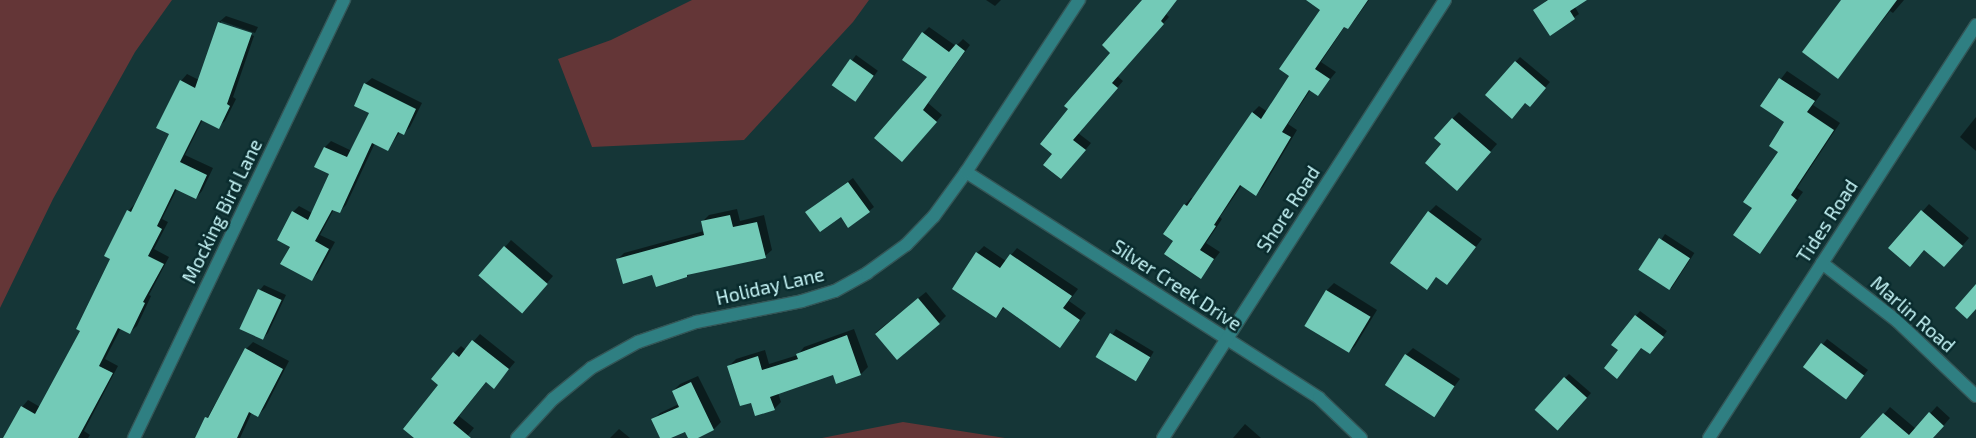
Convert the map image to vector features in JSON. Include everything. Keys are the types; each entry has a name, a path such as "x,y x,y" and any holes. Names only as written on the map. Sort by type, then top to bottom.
{"street":[{"name":"Mocking Bird Lane","path":"134,438 344,0"},
{"name":"Holiday Lane","path":"518,438 553,398 591,368 638,342 696,322 802,301 835,291 867,273 906,245 934,216 966,172 1079,0"},
{"name":"Shore Road","path":"1163,438 1445,0"},
{"name":"Tides Road","path":"1709,438 1976,25"},
{"name":"Silver Creek Drive","path":"966,172 1319,398 1361,438"},
{"name":"Marlin Road","path":"1822,263 1897,321 1976,396"}],"shaded area":[{"path":"0,0 172,0 135,52 53,199 0,308"},
{"path":"692,0 869,0 853,22 744,140 592,147 558,59 611,40"},
{"path":"903,422 1005,438 822,438"}],"building":[{"path":"1142,0 1177,0 1161,21 1164,24 1112,83 1118,88 1073,140 1086,150 1061,179 1043,165 1052,154 1040,144 1068,109 1064,106 1110,53 1102,45"},
{"path":"1306,0 1368,0 1348,29 1344,27 1315,69 1330,79 1318,96 1309,90 1282,132 1291,137 1256,196 1240,185 1214,225 1216,226 1200,250 1214,259 1201,279 1164,254 1173,241 1163,234 1184,204 1187,206 1252,112 1261,119 1289,76 1279,69 1320,10"},
{"path":"1548,0 1587,0 1570,11 1575,19 1550,36 1533,10"},
{"path":"1841,0 1897,0 1838,79 1802,52"},
{"path":"218,22 252,33 227,104 230,106 219,129 201,120 180,162 207,175 196,199 175,189 157,226 162,229 148,256 164,264 143,302 145,303 130,334 118,328 99,366 113,373 78,438 3,438 21,406 35,414 80,331 76,329 110,259 104,256 127,210 131,212 169,134 156,128 180,80 195,88"},
{"path":"922,32 949,52 956,44 965,51 923,110 937,122 902,162 874,138 927,77 902,60"},
{"path":"850,59 874,76 855,102 832,85"},
{"path":"1515,61 1546,88 1530,107 1525,103 1512,119 1485,95"},
{"path":"1779,78 1815,101 1807,112 1834,130 1791,195 1797,200 1760,254 1733,235 1752,208 1743,202 1778,152 1769,146 1784,122 1760,106"},
{"path":"364,83 416,109 404,135 398,132 388,151 372,143 340,213 332,210 315,241 329,249 312,281 280,264 290,247 277,240 292,211 308,220 329,174 314,167 324,147 347,157 369,113 354,106"},
{"path":"1452,118 1491,152 1457,191 1425,163 1441,144 1434,138"},
{"path":"848,182 870,212 848,228 841,217 820,232 805,212"},
{"path":"1921,210 1963,246 1944,267 1924,250 1910,267 1888,248"},
{"path":"1428,211 1476,247 1447,285 1436,277 1427,290 1390,263"},
{"path":"730,215 733,227 757,222 766,258 687,275 687,277 656,287 652,275 623,284 616,259 704,235 701,221"},
{"path":"1659,238 1690,258 1669,290 1638,270"},
{"path":"504,246 548,284 522,313 478,275"},
{"path":"976,252 1000,268 1010,254 1072,296 1063,308 1080,320 1060,348 1003,307 996,318 952,289"},
{"path":"1976,284 1976,309 1967,319 1955,308"},
{"path":"258,289 282,300 263,340 239,329"},
{"path":"1326,290 1371,317 1349,353 1304,326"},
{"path":"918,298 940,324 897,360 875,334"},
{"path":"1635,315 1664,337 1650,354 1641,348 1617,379 1604,368 1618,350 1611,345"},
{"path":"1110,333 1150,357 1136,381 1096,357"},
{"path":"847,335 861,375 836,384 833,375 770,397 775,410 755,416 751,403 740,406 727,366 758,356 762,370 798,359 796,354"},
{"path":"472,340 509,369 494,389 486,382 453,423 471,438 414,438 403,429 438,385 431,379 453,352 459,357"},
{"path":"1821,343 1864,375 1846,399 1803,367"},
{"path":"245,348 283,369 258,417 249,412 237,438 195,438 205,417 208,418"},
{"path":"1405,354 1454,386 1434,417 1385,385"},
{"path":"1564,377 1587,398 1558,430 1535,410"},
{"path":"691,382 714,430 698,438 688,438 685,432 671,438 660,438 651,419 679,407 672,391"},
{"path":"1929,412 1944,426 1933,438 1860,438 1883,413 1909,435"}]}
